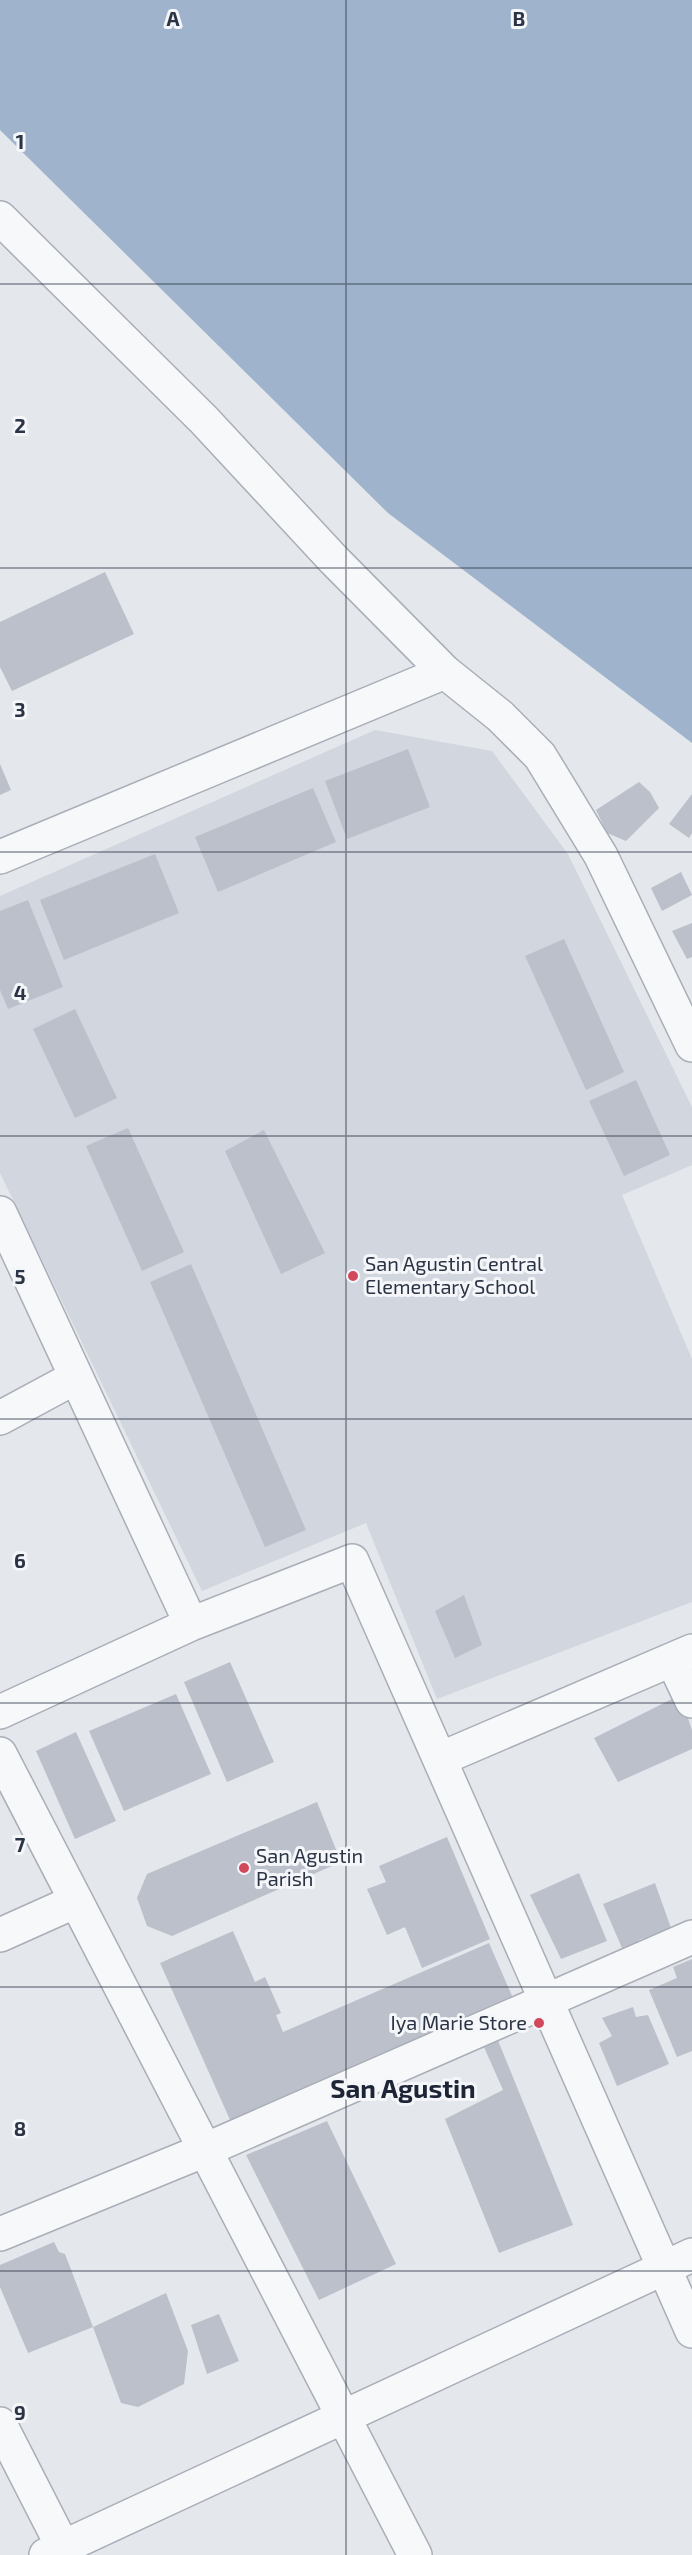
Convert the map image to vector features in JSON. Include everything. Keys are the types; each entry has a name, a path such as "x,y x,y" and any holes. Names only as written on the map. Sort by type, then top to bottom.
{"street":[{"path":"0,218 204,420 333,560 445,672 500,716 540,756 601,856 692,1045"},
{"path":"0,857 445,672"},
{"path":"0,1213 191,1624"},
{"path":"0,1418 76,1377"},
{"path":"0,1712 191,1624 352,1561 547,2003 678,2261 692,2331"},
{"path":"440,1759 683,1656 692,1701"},
{"path":"0,1754 415,2555"},
{"path":"0,1935 76,1901"},
{"path":"0,2234 205,2150 547,2003 692,1937"},
{"path":"0,2424 59,2552 343,2416 678,2261"}],"shaded area":[{"name":"San Agustin Central Elementary School","path":"375,730 492,751 568,854 692,1107 692,1165 622,1195 692,1359 692,1602 437,1699 366,1523 202,1591 0,1173 0,896"}],"water":[{"path":"0,0 692,0 692,743 388,513 0,130"}],"building":[{"path":"105,572 134,634 12,691 0,667 0,622"},
{"path":"408,749 430,807 347,839 325,781"},
{"path":"0,764 11,790 0,795"},
{"path":"639,782 650,792 659,808 626,841 607,833 596,810"},
{"path":"313,788 336,842 218,892 195,837"},
{"path":"692,794 692,833 689,838 669,824"},
{"path":"155,854 179,913 64,960 40,900"},
{"path":"681,872 692,895 662,911 651,888"},
{"path":"28,900 63,987 8,1009 0,990 0,911"},
{"path":"692,923 692,957 687,959 672,931"},
{"path":"564,939 624,1072 586,1090 525,956"},
{"path":"75,1009 117,1098 75,1118 33,1029"},
{"path":"636,1080 670,1155 624,1176 589,1101"},
{"path":"128,1128 184,1252 142,1271 86,1146"},
{"path":"264,1130 325,1253 281,1274 225,1151"},
{"path":"191,1264 306,1530 265,1547 150,1282"},
{"path":"464,1595 482,1645 455,1658 435,1611"},
{"path":"230,1662 274,1762 227,1782 184,1682"},
{"path":"176,1694 211,1774 124,1811 89,1731"},
{"path":"680,1695 692,1730 692,1749 618,1782 594,1738"},
{"path":"76,1732 116,1821 75,1839 36,1751"},
{"name":"San Agustin Parish","path":"317,1802 341,1862 172,1936 147,1926 137,1898 147,1874"},
{"path":"447,1837 490,1939 422,1968 405,1927 387,1935 367,1889 386,1882 379,1866"},
{"path":"579,1873 607,1941 561,1959 530,1895"},
{"path":"655,1883 671,1928 639,1940 625,1955 603,1904"},
{"path":"233,1931 255,1982 265,1977 281,2013 276,2015 283,2032 489,1943 516,2005 231,2122 160,1963"},
{"path":"692,1959 692,2051 677,2057 649,1990 677,1978 673,1967"},
{"path":"633,2007 636,2017 648,2015 669,2064 617,2086 599,2043 612,2036 602,2018"},
{"path":"497,2038 573,2225 499,2253 445,2119 503,2090 484,2047"},
{"path":"327,2121 396,2264 319,2300 246,2155"},
{"path":"54,2242 59,2252 65,2254 93,2327 28,2353 0,2287 0,2265"},
{"path":"166,2293 188,2351 184,2384 138,2407 121,2403 93,2327"},
{"path":"219,2314 239,2361 207,2374 191,2325"}],"place":[{"name":"San Agustin Central Elementary School","path":"353,1276"},
{"name":"San Agustin Parish","path":"244,1868"},
{"name":"Iya Marie Store","path":"539,2023"}],"district":[{"name":"San Agustin","path":"403,2089"}]}
